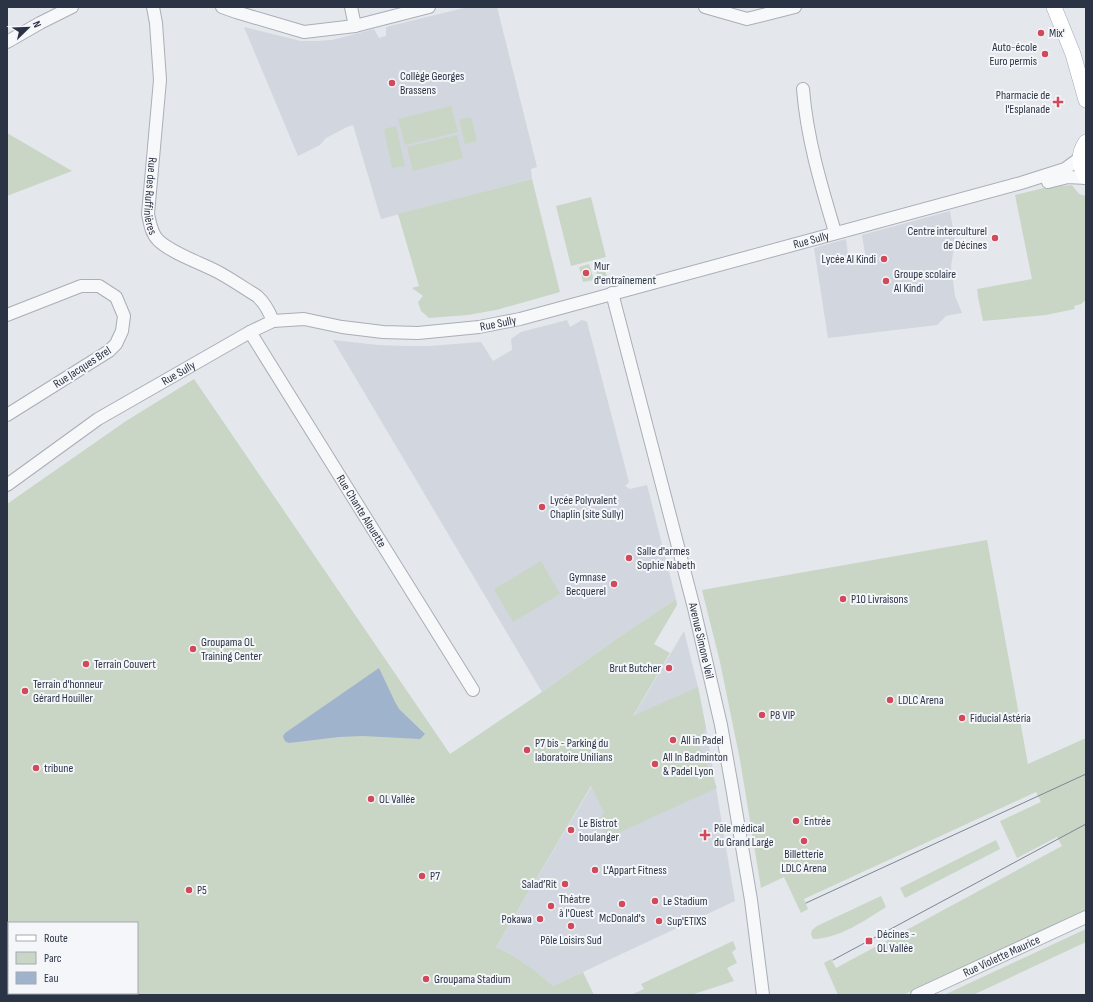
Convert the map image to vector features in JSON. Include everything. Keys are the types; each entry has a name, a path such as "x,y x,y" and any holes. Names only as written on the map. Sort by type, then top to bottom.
{"main road":[{"path":"1054,7 1073,54 1086,100"},
{"path":"1086,142 1080,152 1080,166 1086,177"}],"street":[{"path":"7,42 72,7"},
{"name":"Rue des Ruffinières","path":"153,7 156,23 160,80 148,214 150,226 158,240 171,249 218,272 257,296 268,309 273,321"},
{"path":"222,7 304,32 355,26 429,7"},
{"path":"351,7 355,26"},
{"path":"705,7 747,19 795,7"},
{"path":"803,89 806,119 817,172 835,232"},
{"name":"Rue Sully","path":"7,485 98,419 250,332 273,321 304,318 342,327 383,332 430,332 479,327 513,320 1021,183 1065,169 1080,158"},
{"name":"Rue Sully","path":"1021,183 1041,183 1068,177 1086,177"},
{"name":"Rue Jacques Brel","path":"7,315 82,286 99,286 116,297 124,316 122,331 116,344 109,350 7,415"},
{"name":"Avenue Simone Veil","path":"612,293 694,608 720,725 748,885 763,995"},
{"name":"Rue Chante Alouette","path":"250,332 472,690"},
{"name":"Rue Violette Maurice","path":"917,995 1086,917"}],"shaded area":[{"name":"Collège Georges Brassens","path":"468,7 497,7 537,167 531,169 532,179 381,219 353,125 326,138 320,145 298,156 244,27 301,41 332,40 374,29 379,38 386,36 386,27"},
{"name":"Groupe scolaire Al Kindi","path":"950,211 955,241 951,266 955,296 962,313 946,316 937,325 828,338 814,248 846,239 849,262 866,260 862,235"},
{"name":"Lycée Polyvalent Chaplin (site Sully)","path":"567,320 570,327 582,320 587,322 629,482 625,486 630,489 647,485 676,599 619,637 542,692 333,340 378,345 406,346 429,346 481,342 493,361 512,350 511,339 521,332"},
{"path":"684,631 698,687 706,728 735,901 553,986 533,969 512,955 496,947"}],"green space":[{"path":"451,106 458,132 405,145 398,119"},
{"path":"471,117 477,141 465,144 459,120"},
{"path":"396,126 405,166 392,168 384,129"},
{"path":"7,133 72,171 7,196"},
{"path":"457,135 463,158 413,171 407,147"},
{"path":"532,179 560,292 496,310 468,315 429,318 421,311 418,302 423,296 412,288 419,286 398,214"},
{"path":"1072,185 1079,194 1086,196 1086,300 1081,304 1074,306 1075,309 1046,315 983,321 977,289 1032,279 1015,195 1048,187"},
{"path":"591,197 606,257 571,266 556,206"},
{"path":"602,260 607,277 598,279 594,262"},
{"name":"Mur d'entraînement","path":"589,264 594,280 583,282 579,267"},
{"path":"194,379 450,754 676,599 677,605 654,644 670,653 633,716 698,687 706,728 698,743 717,788 607,838 599,821 604,813 591,786 496,947 512,955 533,969 553,986 583,972 594,995 34,994 138,994 138,922 8,922 7,984 7,504 126,421"},
{"name":"LDLC Arena","path":"987,540 1028,764 1086,738 1086,911 903,995 838,995 824,963 831,959 836,968 1062,846 1057,837 1017,858 1000,821 1041,802 1036,792 804,899 808,909 801,913 784,877 761,888 740,760 720,662 702,590"},
{"path":"541,561 560,594 513,622 494,589"},
{"path":"996,840 1000,849 905,898 900,888"},
{"path":"881,896 886,907 869,918 833,936 813,939 811,934 812,930 817,926"},
{"path":"1086,929 1086,942 973,995 944,995"},
{"path":"733,941 736,949 732,952 737,963 727,968 734,981 691,995 631,995 644,989 641,984"}],"water":[{"path":"379,668 399,709 425,734 420,739 363,736 339,737 289,743 285,741 283,736 285,733"}],"tram line":[{"path":"806,903 1086,774"},
{"path":"833,960 1086,824"}],"place":[{"name":"Mix'","path":"1041,33"},
{"name":"Auto-école Euro permis","path":"1045,54"},
{"name":"Collège Georges Brassens","path":"392,83"},
{"name":"Pharmacie de l'Esplanade","path":"1058,102"},
{"name":"Centre interculturel de Décines","path":"995,238"},
{"name":"Lycée Al Kindi","path":"884,259"},
{"name":"Mur d'entraînement","path":"586,273"},
{"name":"Groupe scolaire Al Kindi","path":"886,281"},
{"name":"Lycée Polyvalent Chaplin (site Sully)","path":"542,507"},
{"name":"Salle d'armes Sophie Nabeth","path":"629,558"},
{"name":"Gymnase Becquerel","path":"614,584"},
{"name":"P10 Livraisons","path":"843,599"},
{"name":"Groupama OL Training Center","path":"193,649"},
{"name":"Terrain Couvert","path":"86,664"},
{"name":"Brut Butcher","path":"669,668"},
{"name":"Terrain d'honneur Gérard Houiller","path":"25,691"},
{"name":"LDLC Arena","path":"890,700"},
{"name":"P8 VIP","path":"762,715"},
{"name":"Fiducial Astéria","path":"962,718"},
{"name":"All in Padel","path":"673,740"},
{"name":"P7 bis - Parking du laboratoire Unilians","path":"527,750"},
{"name":"All In Badminton & Padel Lyon","path":"655,764"},
{"name":"tribune","path":"36,768"},
{"name":"OL Vallée","path":"371,799"},
{"name":"Entrée","path":"796,821"},
{"name":"Le Bistrot boulanger","path":"571,830"},
{"name":"Pôle médical du Grand Large","path":"705,835"},
{"name":"Billetterie LDLC Arena","path":"804,841"},
{"name":"L'Appart Fitness","path":"595,870"},
{"name":"P7","path":"422,876"},
{"name":"Salad’Rit","path":"565,884"},
{"name":"P5","path":"189,890"},
{"name":"Le Stadium","path":"655,901"},
{"name":"McDonald's","path":"622,904"},
{"name":"Théatre à l'Ouest","path":"551,906"},
{"name":"Pokawa","path":"540,919"},
{"name":"Sup'ETIXS","path":"659,921"},
{"name":"Pôle Loisirs Sud","path":"571,926"},
{"name":"Décines - OL Vallée","path":"869,941"},
{"name":"Groupama Stadium","path":"426,979"}]}
